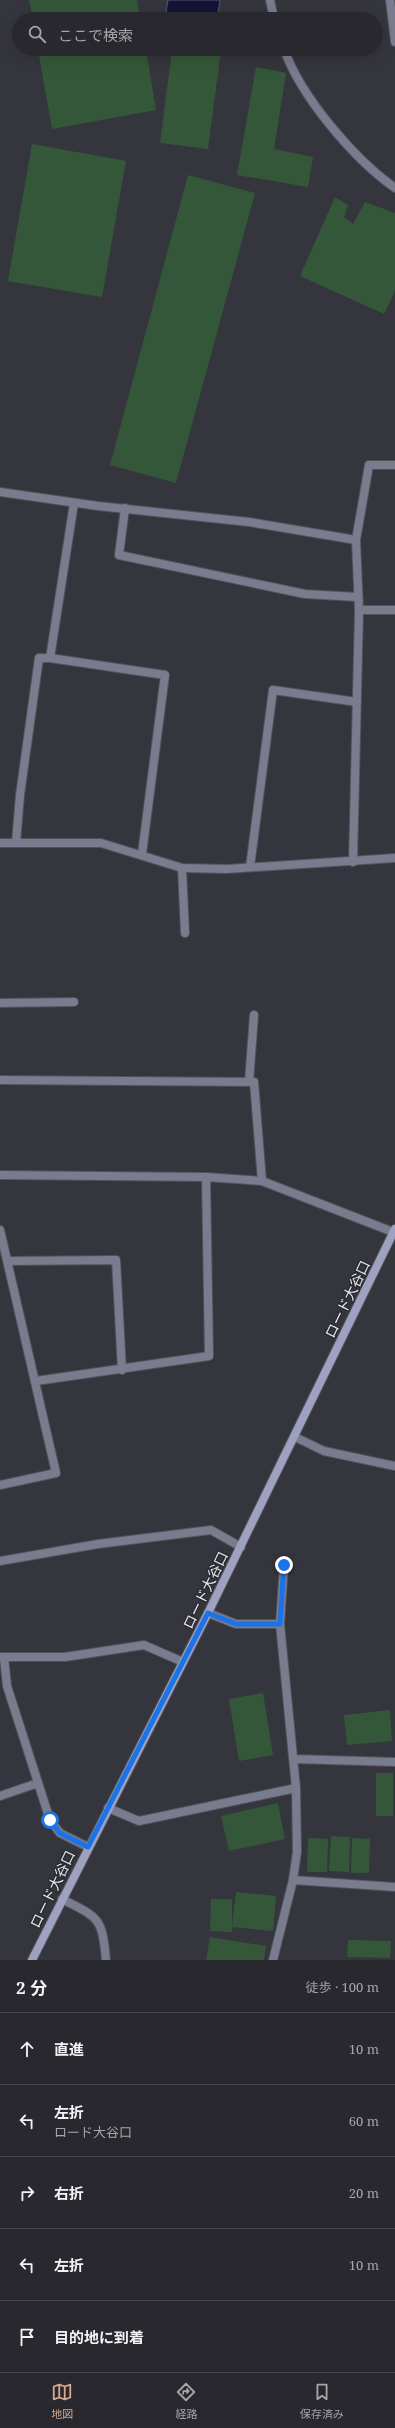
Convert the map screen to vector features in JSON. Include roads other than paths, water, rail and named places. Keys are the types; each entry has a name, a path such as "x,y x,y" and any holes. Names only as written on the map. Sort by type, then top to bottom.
{"main road":[{"name":"ロード大谷口","path":"32,1960 241,1547 295,1438 394,1230"}],"street":[{"path":"270,0 273,12"},
{"path":"390,0 395,42"},
{"path":"287,56 301,84 355,156 395,188"},
{"path":"353,862 359,610 357,597 356,540 369,465 395,465"},
{"path":"0,492 74,503 249,522 356,540"},
{"path":"50,658 74,503"},
{"path":"125,508 120,555 305,594 357,597"},
{"path":"359,610 395,610"},
{"path":"16,843 20,796 39,658 50,658 165,675 142,854"},
{"path":"250,868 273,690 357,702"},
{"path":"0,843 101,843 142,854 182,868 250,868 395,858"},
{"path":"182,868 185,933"},
{"path":"0,1003 74,1002"},
{"path":"249,1082 254,1015"},
{"path":"0,1080 254,1082 262,1181"},
{"path":"0,1175 206,1177 262,1181 394,1230"},
{"path":"36,1381 122,1370 209,1356 206,1177"},
{"path":"0,1230 56,1473 0,1485"},
{"path":"7,1261 116,1260 122,1370"},
{"path":"295,1438 324,1451 395,1466"},
{"path":"0,1561 98,1544 211,1530 241,1547"},
{"path":"273,1960 293,1880 297,1852 294,1759 280,1624 284,1565"},
{"path":"208,1613 236,1624 280,1624"},
{"path":"88,1847 60,1833 50,1820 7,1686 2,1657 65,1657 144,1645 183,1662"},
{"path":"294,1759 395,1762"},
{"path":"0,1796 38,1783"},
{"path":"108,1808 139,1821 296,1788"},
{"path":"293,1880 395,1887"},
{"path":"62,1899 93,1915 103,1930 106,1960"}]}
